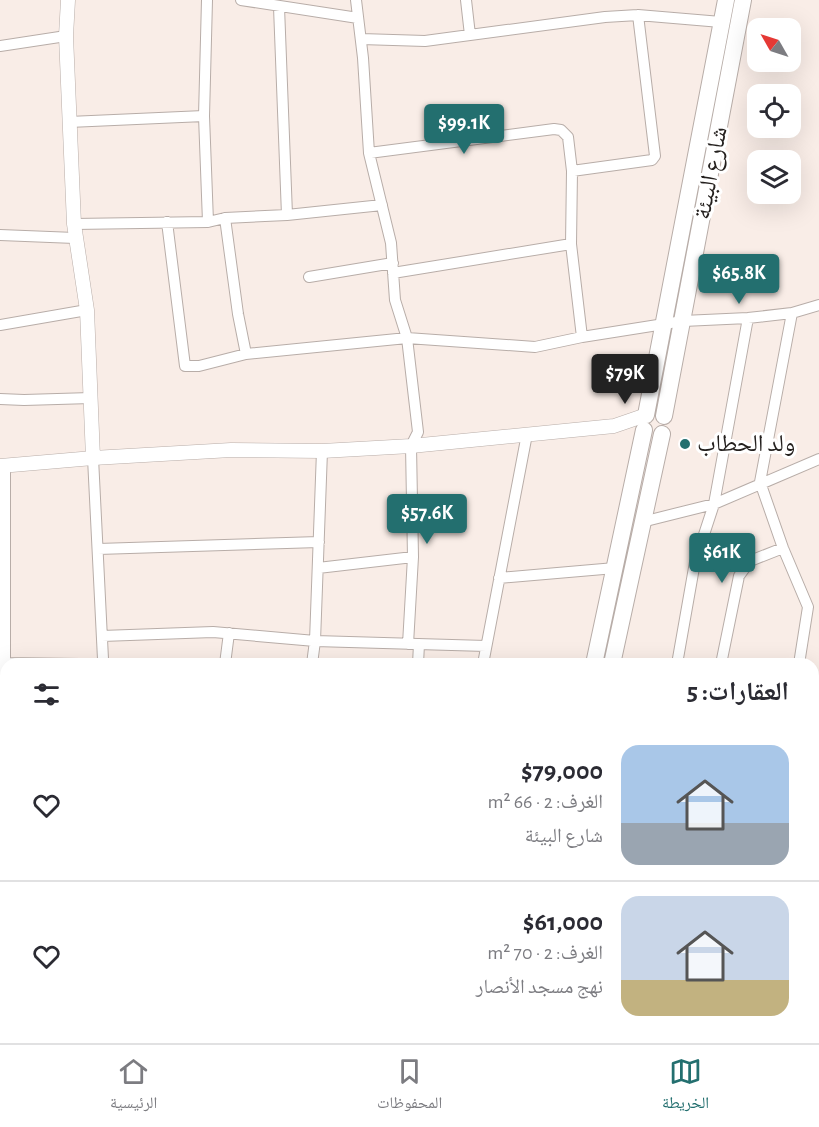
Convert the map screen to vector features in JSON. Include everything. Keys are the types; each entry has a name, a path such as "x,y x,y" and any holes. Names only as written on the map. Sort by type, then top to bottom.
{"main road":[{"name":"شارع البيئة","path":"595,658 665,325 726,0"},
{"name":"شارع البيئة","path":"613,658 662,434 666,428 664,416 743,0"},
{"path":"662,434 650,436 645,423 657,412 664,416"}],"street":[{"path":"68,0 66,36 74,231 87,310 103,658"},
{"path":"207,0 204,116 208,222"},
{"path":"241,0 358,18"},
{"path":"356,0 369,153 391,243 395,300 407,338 418,432 411,446 413,644 416,658"},
{"path":"466,0 470,35"},
{"path":"279,7 286,215"},
{"path":"361,39 425,41 605,17 638,15 722,22"},
{"path":"572,171 637,163 652,160 655,156 638,15"},
{"path":"0,46 66,36"},
{"path":"69,122 204,116"},
{"path":"369,153 554,129 561,130 568,136 572,171 571,244 582,337"},
{"path":"0,235 167,222 208,222 225,218 286,215 382,205"},
{"path":"225,218 238,314 246,354"},
{"path":"167,222 185,366 200,366 246,354 407,338 535,347 683,321 792,313 819,305"},
{"path":"309,277 571,244"},
{"path":"0,326 87,310"},
{"path":"792,313 760,482 783,548 814,606 801,658"},
{"path":"678,658 695,562 714,504 748,318"},
{"path":"0,399 91,398"},
{"path":"5,658 2,466 231,450 322,451 411,446 645,423"},
{"path":"484,658 527,434"},
{"path":"313,658 322,451"},
{"path":"642,522 714,504 760,482 819,459"},
{"path":"98,549 319,542"},
{"path":"723,658 739,576 750,561 783,548"},
{"path":"318,568 413,557"},
{"path":"499,578 615,568"},
{"path":"102,636 213,632 315,641 486,646"},
{"path":"226,658 229,633"}],"place":[{"name":"ولد الحطاب","path":"685,444"}]}
